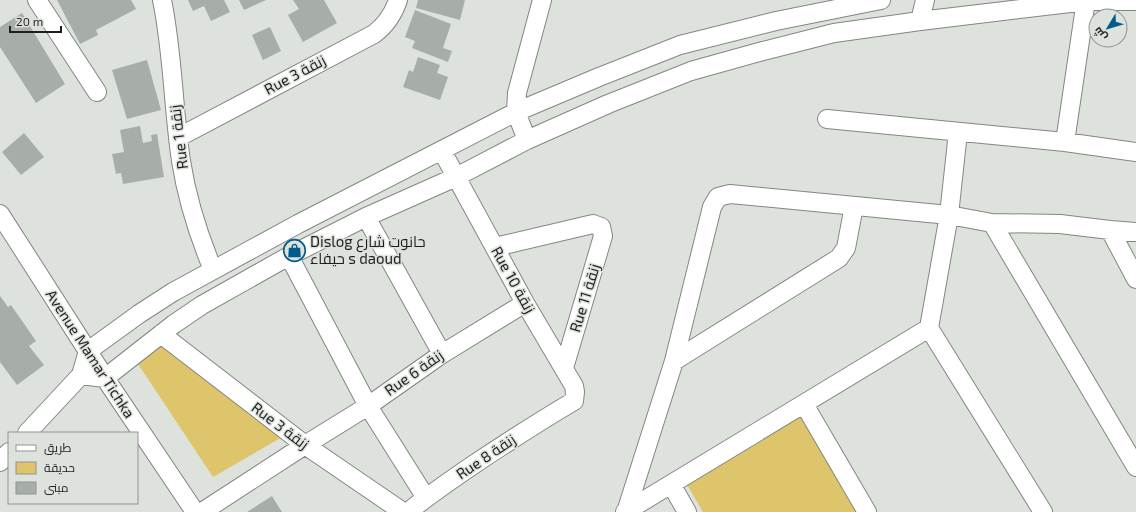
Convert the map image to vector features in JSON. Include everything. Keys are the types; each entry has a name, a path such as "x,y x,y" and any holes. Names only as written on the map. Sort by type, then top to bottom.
{"street":[{"path":"37,0 97,92"},
{"name":"Rue 1 زنقة","path":"162,0 170,46 181,160 190,205 213,270"},
{"name":"Rue 3 زنقة","path":"178,137 374,34 389,19 395,10 398,0"},
{"path":"527,140 516,112 517,93 542,0"},
{"path":"28,432 81,375 88,351 156,303 298,224 516,112 680,45 776,21 881,0"},
{"path":"920,21 925,0"},
{"path":"1065,142 1086,1"},
{"path":"81,375 105,378 161,334 202,305 289,256 456,176 527,140 608,104 691,71 834,33 1086,1 1136,2"},
{"path":"827,119 1065,142 1136,152"},
{"path":"958,132 949,215 929,328 1043,512"},
{"name":"Rue 10 زنقة","path":"442,151 525,303 574,386 575,400 566,406"},
{"path":"626,512 674,361 712,207 718,197 730,194 949,215 992,223 1060,224 1136,232"},
{"path":"674,361 839,258 846,248 854,206"},
{"name":"Avenue Mamar Tichka","path":"0,214 105,378 195,512"},
{"path":"366,218 442,354"},
{"path":"992,223 1136,467"},
{"name":"Rue 11 زنقة","path":"495,247 593,224 601,227 603,236 564,368"},
{"path":"1110,230 1136,279"},
{"path":"289,256 368,406 426,498"},
{"name":"Rue 6 زنقة","path":"202,512 304,445 368,406 442,354 525,303"},
{"path":"626,512 929,328"},
{"name":"Rue 3 زنقة","path":"161,334 304,445 403,512"},
{"path":"804,404 867,512"},
{"name":"Rue 8 زنقة","path":"408,512 426,498 549,415 566,406"},
{"path":"0,462 8,453"},
{"path":"671,484 687,512"}],"green space":[{"path":"157,343 284,436 213,477 136,361"},
{"path":"801,416 857,512 703,512 686,483"}],"building":[{"path":"57,0 131,0 136,9 96,30 98,35 80,44"},
{"path":"188,0 224,0 230,12 211,21 204,6 193,11"},
{"path":"239,0 266,0 244,10"},
{"path":"293,0 324,0 337,23 303,42 288,15 299,9"},
{"path":"418,0 465,0 460,20 416,8"},
{"path":"415,10 451,24 443,48 452,51 448,62 412,48 415,41 405,37"},
{"path":"22,13 65,84 36,103 0,47 0,27"},
{"path":"270,27 281,51 263,60 252,35"},
{"path":"418,57 440,65 437,73 448,77 440,100 403,87 409,70 413,72"},
{"path":"147,60 161,110 127,119 112,70"},
{"path":"140,126 143,143 152,141 151,135 157,134 164,177 123,184 121,173 116,174 112,154 124,152 120,130"},
{"path":"24,133 44,157 21,175 2,152"},
{"path":"0,296 8,307 11,305 36,341 29,346 44,365 17,385 0,362"},
{"path":"272,496 282,512 247,512"}],"place":[{"name":"Dislog حانوت شارع حيفاء s daoud","path":"294,251"}]}
